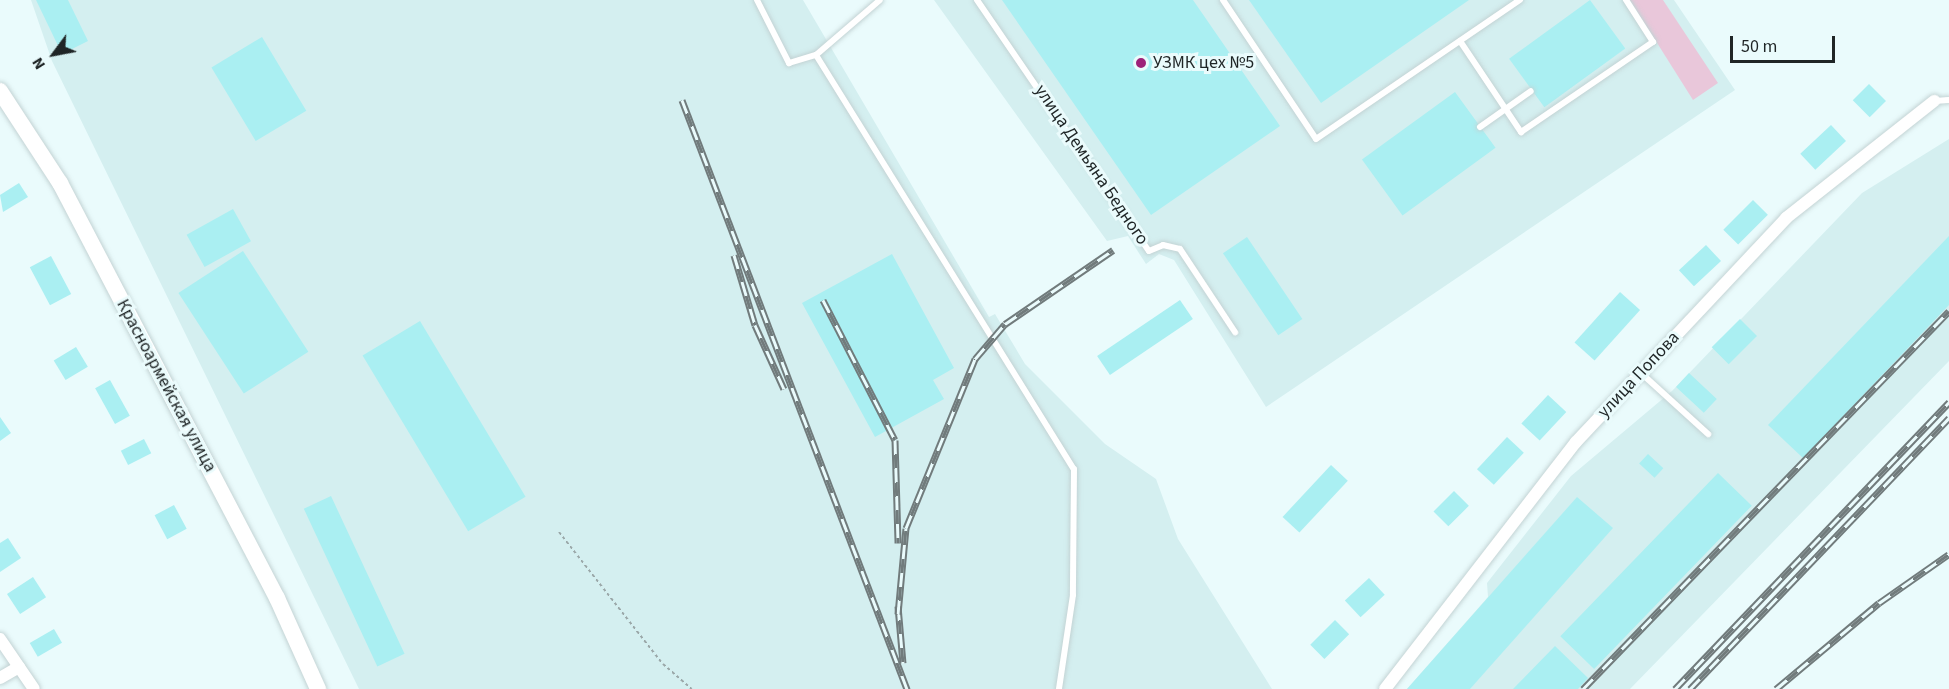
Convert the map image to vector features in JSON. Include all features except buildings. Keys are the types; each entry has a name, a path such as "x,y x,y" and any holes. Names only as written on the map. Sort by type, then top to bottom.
{"street":[{"name":"Красноармейская улица","path":"0,91 60,183 277,598 318,689"},
{"name":"улица Попова","path":"1385,689 1576,442 1786,218 1934,100"},
{"path":"0,639 34,689"},
{"path":"0,678 19,667"}],"lane":[{"path":"757,0 789,63 816,55 880,0"},
{"name":"улица Демьяна Бедного","path":"977,0 1149,251 1163,245 1180,249 1235,332"},
{"path":"1223,0 1316,139 1520,0"},
{"path":"1460,41 1521,132 1653,42 1626,0"},
{"path":"816,55 1074,469 1073,595 1059,689"},
{"path":"1480,127 1530,91"},
{"path":"1934,100 1949,100"},
{"path":"1641,373 1708,434"}],"path":[{"path":"559,532 663,664 692,689"}],"shaded area":[{"path":"31,0 803,0 989,317 995,314 1025,364 1105,444 1156,479 1178,539 1272,689 359,689 52,61"},
{"path":"934,0 1674,0 1735,90 1266,407 1174,260 1159,254 1146,264 1128,236 1107,241"},
{"path":"1630,0 1663,0 1718,83 1693,100"},
{"path":"1949,139 1949,361 1630,689 1407,689 1488,597 1487,583 1571,476 1672,391 1862,193"}],"railway":[{"path":"682,100 907,689"},
{"path":"898,614 906,528 975,359 1005,324 1113,250"},
{"path":"734,255 755,325 784,389"},
{"path":"823,300 895,440 898,543"},
{"path":"1583,689 1949,311"},
{"path":"1675,689 1949,402"},
{"path":"1690,689 1949,418"},
{"path":"1776,689 1879,603 1949,554"},
{"path":"898,606 903,663"}],"place":[{"name":"УЗМК цех №5","path":"1141,63"}]}
